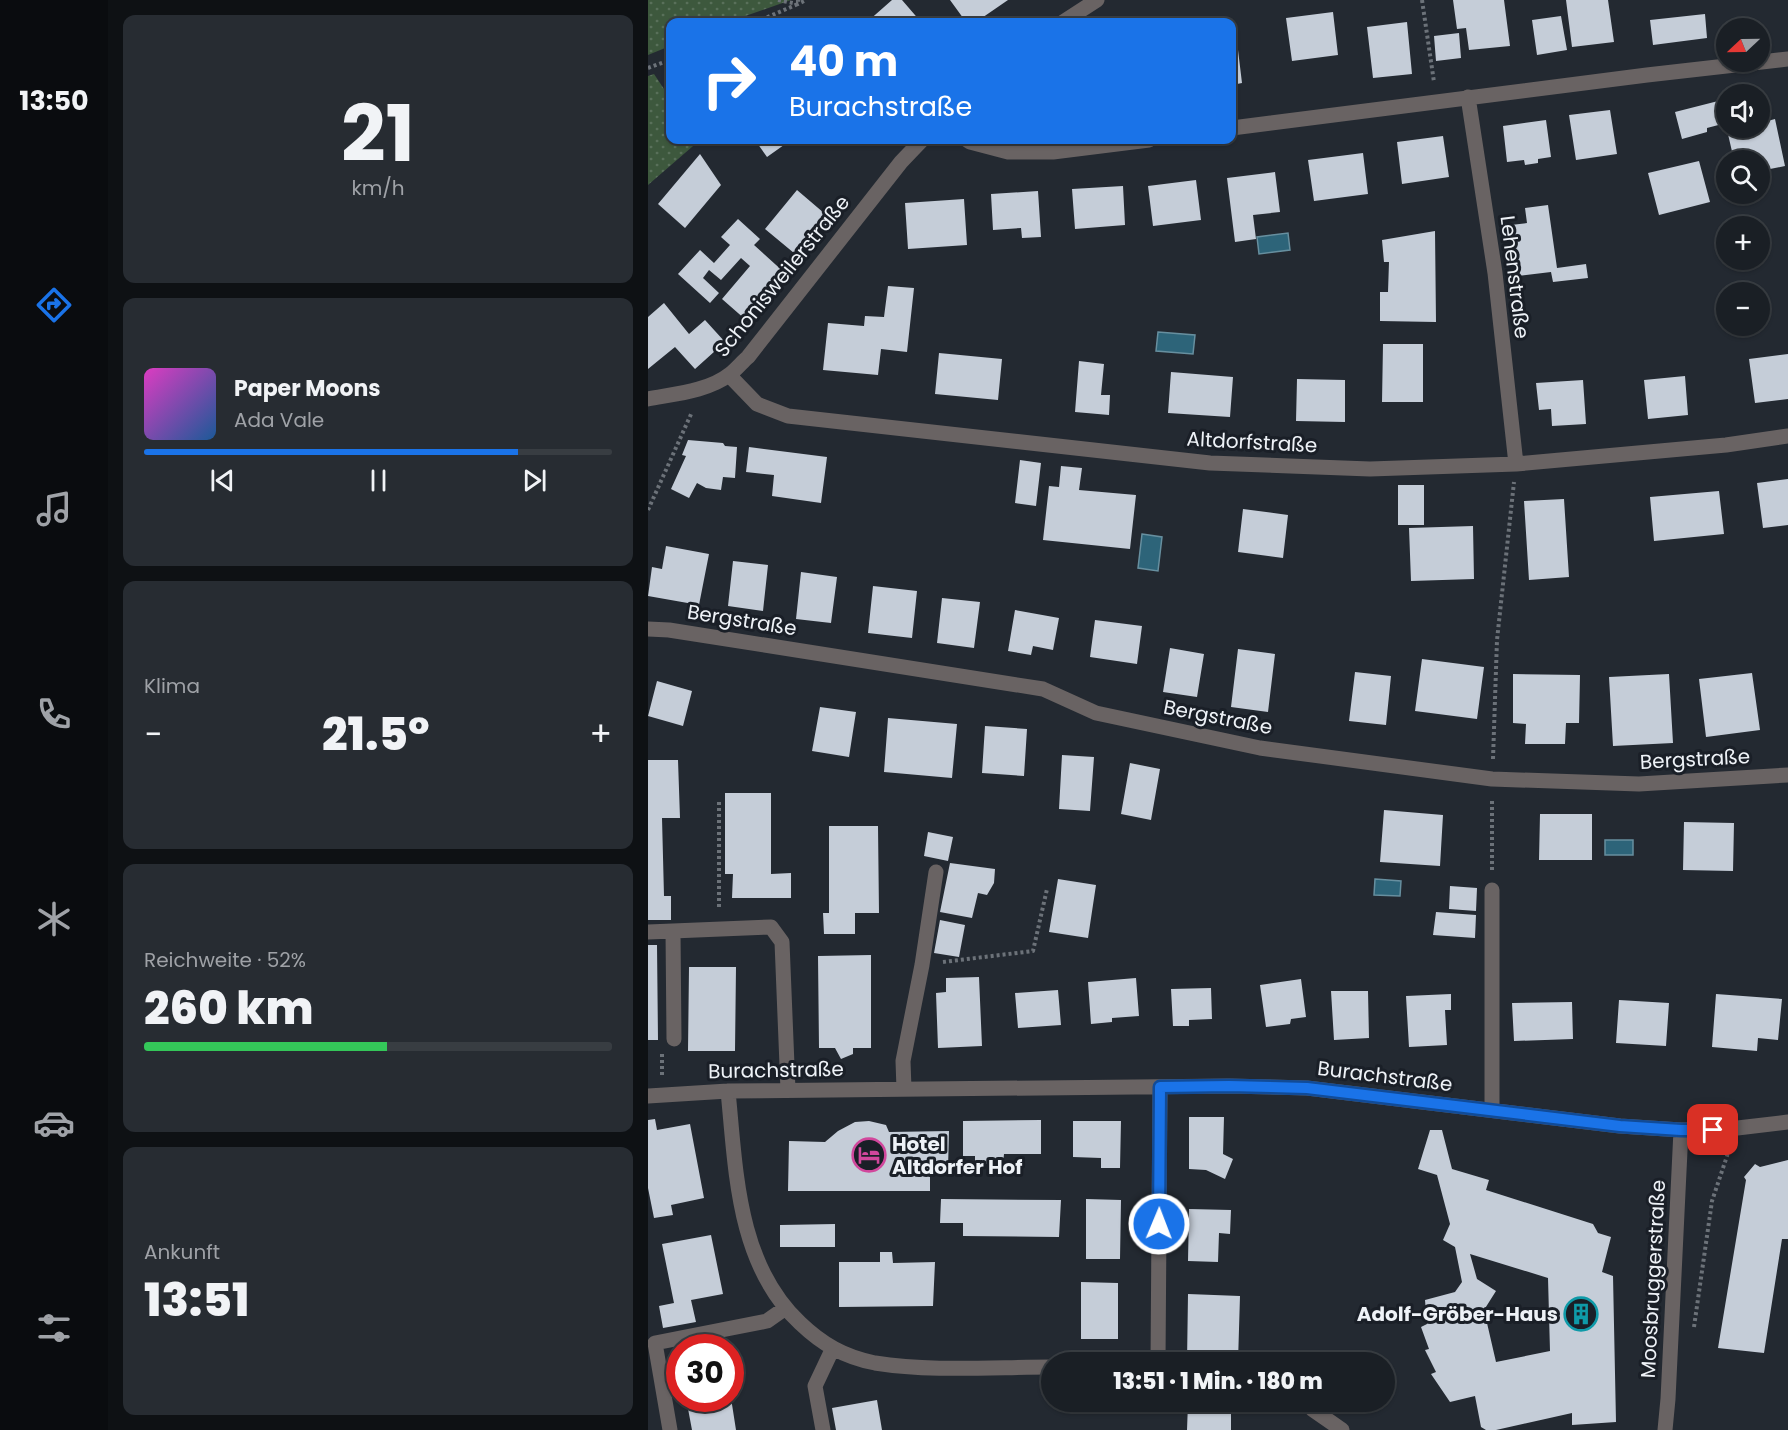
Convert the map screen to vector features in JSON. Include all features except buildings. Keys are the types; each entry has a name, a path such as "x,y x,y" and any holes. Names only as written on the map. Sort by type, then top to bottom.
{"street":[{"path":"1069,18 1096,0"},
{"path":"1236,127 1467,97 1788,59"},
{"name":"Lehenstraße","path":"1467,97 1495,273 1516,464"},
{"name":"Schonisweilerstraße","path":"648,399 712,384 729,375 748,357 901,162 918,144"},
{"path":"978,144 1008,152 1053,152 1117,144"},
{"name":"Altdorfstraße","path":"729,375 757,404 788,416 1210,463 1370,469 1516,464 1726,445 1788,436"},
{"name":"Bergstraße","path":"648,630 669,630 1043,689 1096,713 1260,748 1492,779 1639,784 1788,775"},
{"path":"904,1089 903,1061 922,965 936,872"},
{"path":"1492,890 1492,1109"},
{"path":"648,932 771,927 782,942 788,1090"},
{"path":"673,931 674,1039"},
{"name":"Burachstraße","path":"655,1095 788,1090 1229,1086 1307,1088 1620,1126 1681,1130 1729,1129 1788,1122"},
{"path":"1158,1352 1160,1087"},
{"path":"728,1091 744,1219 759,1267 784,1308 813,1336 832,1350 874,1362 938,1368 1041,1367"},
{"name":"Moosbruggerstraße","path":"1665,1430 1681,1130"},
{"path":"670,1430 651,1343 767,1321 784,1308"},
{"path":"823,1430 815,1386 832,1350"},
{"path":"1316,1412 1342,1430"}],"path":[{"path":"778,0 798,2"},
{"path":"764,18 806,0"},
{"path":"1422,0 1437,101"},
{"path":"648,68 666,61"},
{"path":"648,510 693,414 688,391"},
{"path":"1492,890 1492,779 1497,640 1516,464"},
{"path":"719,802 719,929"},
{"path":"922,965 1033,951 1047,889"},
{"path":"655,1095 662,1047 674,1039"},
{"path":"1694,1330 1712,1201 1727,1156 1729,1129"}],"green space":[{"path":"648,0 791,0 739,18 666,18 666,48 648,55"},
{"path":"654,74 666,92 666,144 695,144 648,185 648,76"}],"water":[{"path":"1288,233 1290,250 1259,254 1257,237"},
{"path":"1158,332 1195,335 1193,354 1156,351"},
{"path":"1142,534 1162,537 1158,571 1138,568"},
{"path":"1605,840 1633,840 1633,855 1605,855"},
{"path":"1375,879 1401,881 1400,896 1374,895"}],"place":[{"name":"Hotel Altdorfer Hof","path":"869,1155"},
{"name":"Adolf-Gröber-Haus","path":"1581,1314"}],"route":[{"path":"1159,1224 1160,1087 1307,1088 1620,1126 1713,1130"}]}
